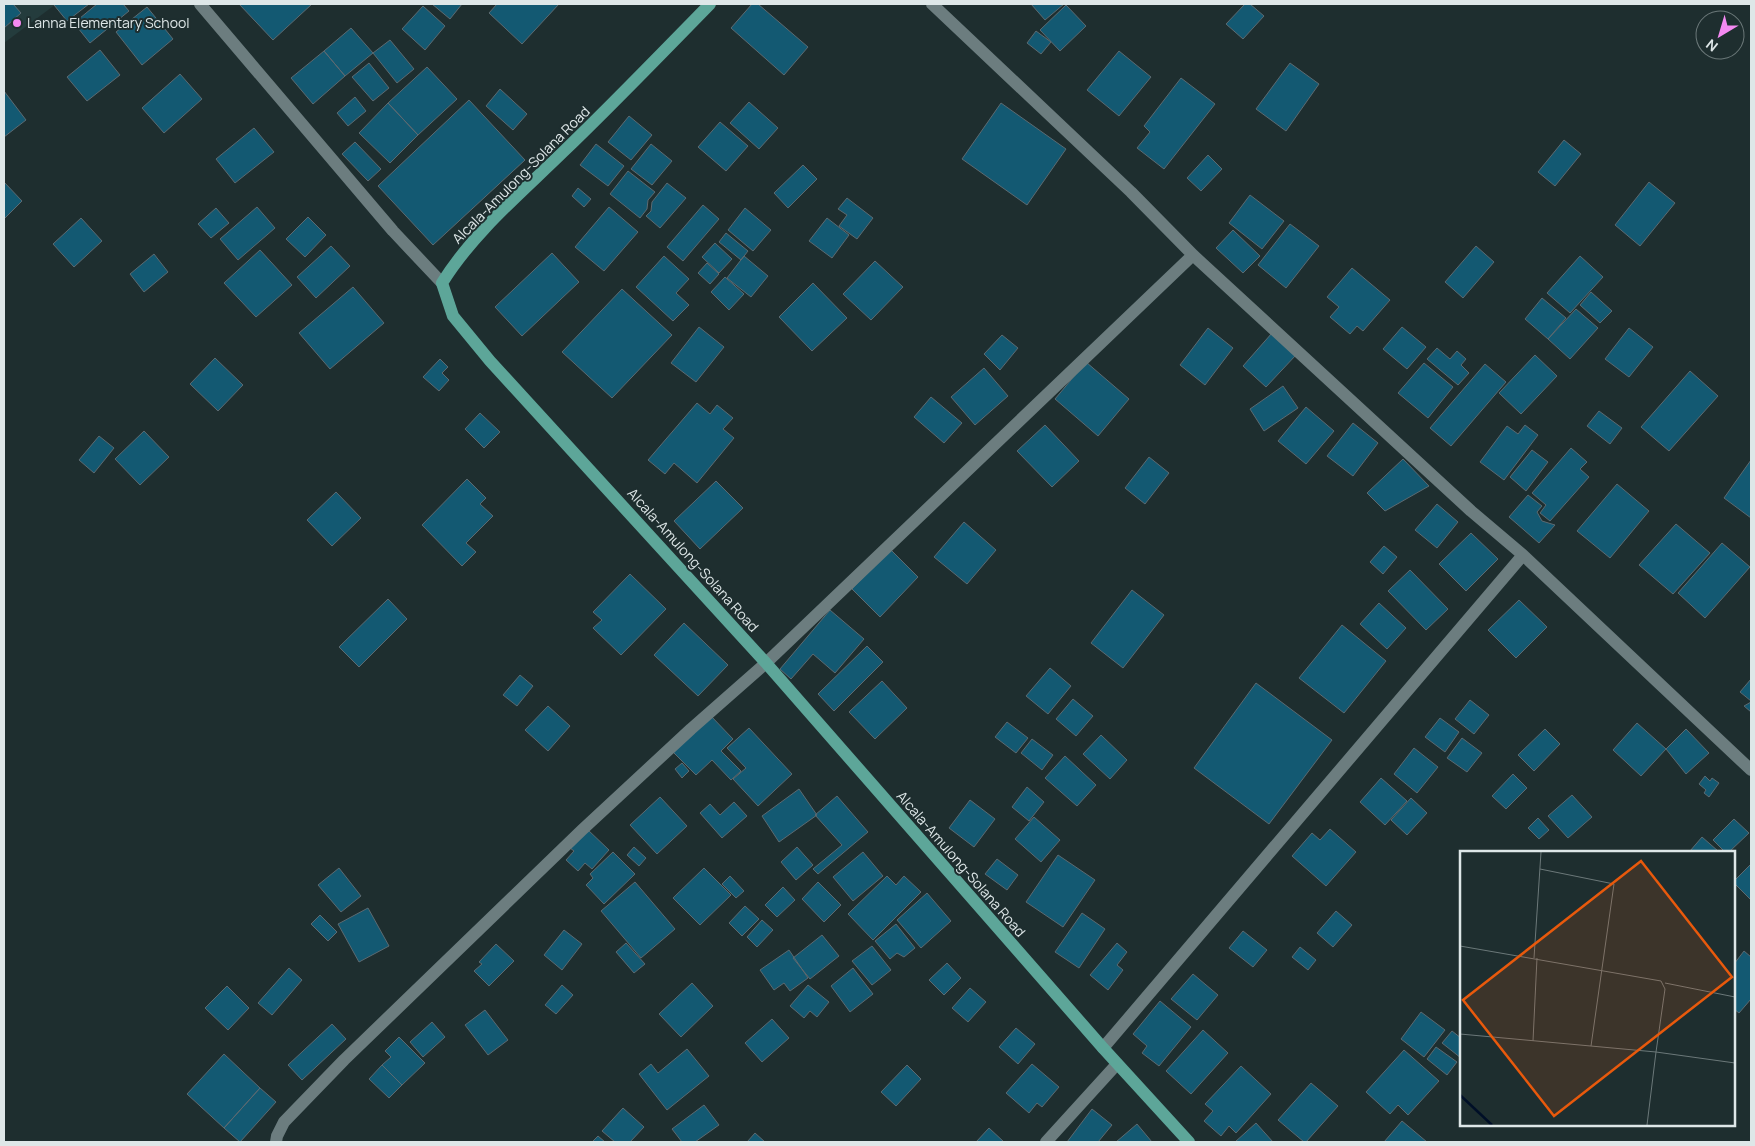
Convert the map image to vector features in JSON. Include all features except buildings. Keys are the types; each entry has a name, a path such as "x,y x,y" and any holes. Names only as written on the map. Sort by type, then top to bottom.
{"main road":[{"name":"Alcala-Amulong-Solana Road","path":"710,4 623,94 498,215 468,248 442,283 453,316 490,361 766,663 1117,1064 1189,1142"}],"street":[{"path":"200,4 393,231 442,283"},
{"path":"932,4 1131,192 1193,255 1471,511 1524,555 1751,770"},
{"path":"276,1142 284,1122 344,1060 582,830 691,729 766,663 1193,255"},
{"path":"1103,1048 1524,555"},
{"path":"1046,1142 1117,1064"}],"shaded area":[{"name":"Lanna Elementary School","path":"4,4 56,4 4,43"}],"place":[{"name":"Lanna Elementary School","path":"17,23"}]}
